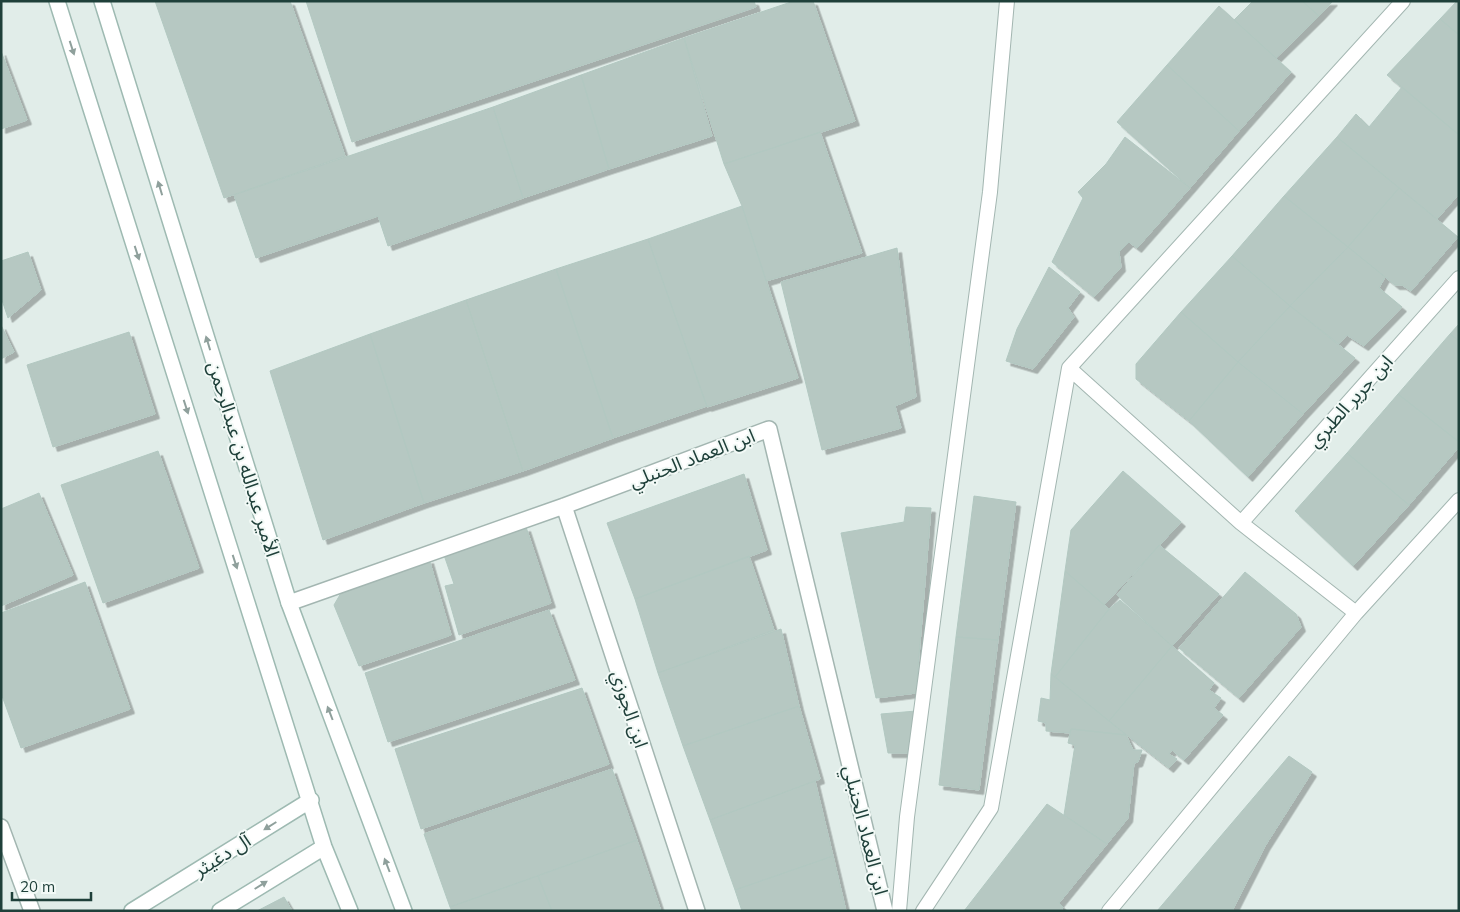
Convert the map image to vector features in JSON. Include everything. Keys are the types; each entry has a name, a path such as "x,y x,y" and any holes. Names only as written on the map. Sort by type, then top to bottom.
{"main road":[{"name":"الأمير عبدالله بن عبدالرحمن","path":"57,1 311,800 324,847 350,911"},
{"name":"الأمير عبدالله بن عبدالرحمن","path":"102,1 289,603 404,911"},
{"name":"ابن العماد الحنبلي","path":"289,603 564,506 769,429 886,911"},
{"name":"ابن الجوزي","path":"564,506 696,911"},
{"name":"آل دغيثر","path":"132,911 311,800"},
{"path":"1,828 32,911"},
{"path":"220,911 324,847"}],"lane":[{"path":"899,911 907,817 990,192 1007,1"},
{"path":"923,911 990,808 1069,368 1403,1"},
{"name":"ابن جرير الطبري","path":"1242,523 1459,278"},
{"path":"1069,368 1242,523 1356,613"},
{"path":"1109,911 1356,613 1459,500"}],"building":[{"path":"155,1 290,1 345,156 224,198"},
{"path":"306,1 754,1 756,7 352,142"},
{"path":"794,1 813,1 855,121 724,164 684,38"},
{"path":"1253,1 1302,1 1319,16 1276,58 1234,20"},
{"path":"1302,1 1333,1 1319,16"},
{"path":"1459,1 1459,35 1440,19"},
{"path":"1219,6 1291,72 1239,131 1167,65"},
{"path":"1440,19 1459,35 1459,135 1387,75"},
{"path":"684,38 712,136 609,169 581,75"},
{"path":"1,51 27,120 1,129"},
{"path":"1167,65 1239,131 1190,188 1117,122"},
{"path":"581,75 609,169 523,198 493,107"},
{"path":"1402,87 1459,135 1459,194 1437,219 1337,137 1356,114 1369,127"},
{"path":"493,107 523,198 388,246 378,216 256,258 234,195"},
{"path":"820,132 862,253 766,281 742,206 724,164"},
{"path":"1125,137 1190,188 1137,248 1129,242 1119,252 1121,267 1094,297 1052,262 1083,198 1078,192 1106,164"},
{"path":"1337,137 1399,188 1348,247 1284,196"},
{"path":"1399,188 1458,237 1411,291 1402,285 1395,285 1348,247"},
{"path":"1284,196 1348,247 1290,306 1232,256"},
{"path":"742,206 798,378 707,407 648,239"},
{"path":"648,239 707,406 613,438 556,269"},
{"path":"1348,247 1385,277 1379,288 1402,307 1364,346 1347,335 1339,344 1290,306"},
{"path":"897,248 916,397 895,406 901,428 822,450 781,282"},
{"path":"28,252 41,290 8,318 1,297 1,261"},
{"path":"1232,256 1290,306 1238,362 1181,312"},
{"path":"1049,267 1080,292 1068,308 1074,317 1033,369 1006,361 1017,329"},
{"path":"556,269 613,438 523,471 466,300"},
{"path":"466,300 523,471 424,503 370,334"},
{"path":"1290,306 1355,358 1303,414 1238,362"},
{"path":"1181,312 1238,362 1189,421 1136,379 1136,364"},
{"path":"1459,324 1459,341 1450,334"},
{"path":"1,325 14,352 1,359"},
{"path":"129,332 155,414 53,447 27,365"},
{"path":"370,334 424,503 323,540 270,371"},
{"path":"1450,334 1459,341 1459,442 1398,394"},
{"path":"1238,362 1303,414 1248,477 1189,421"},
{"path":"1398,394 1459,442 1459,447 1409,505 1347,453"},
{"path":"158,451 199,568 103,603 61,485"},
{"path":"1347,453 1409,505 1353,566 1295,511"},
{"path":"1123,471 1181,522 1104,605 1065,571 1071,530"},
{"path":"744,474 767,550 635,599 607,523"},
{"path":"39,493 73,575 1,606 1,509"},
{"path":"974,496 1016,502 998,640 956,637"},
{"path":"906,507 931,508 916,693 876,698 841,533 904,522"},
{"path":"526,527 551,603 459,635 445,586 454,584 444,555"},
{"path":"1159,545 1219,594 1172,646 1117,595"},
{"path":"749,556 774,630 658,673 635,599"},
{"path":"429,559 451,635 359,666 334,605 345,586"},
{"path":"1065,571 1109,609 1055,677 1051,674"},
{"path":"1245,572 1296,614 1301,627 1239,698 1179,648"},
{"path":"85,582 130,709 21,748 1,693 1,613"},
{"path":"1120,600 1172,646 1109,721 1055,677 1109,609"},
{"path":"549,610 575,680 388,742 365,673"},
{"path":"781,629 799,706 683,746 658,673"},
{"path":"956,637 998,640 979,790 939,785"},
{"path":"1172,646 1214,683 1209,690 1221,698 1214,708 1223,715 1184,760 1172,750 1169,754 1177,759 1169,768 1109,721"},
{"path":"1051,674 1126,735 1071,729 1070,733 1046,731 1046,723 1038,721 1041,698 1050,700"},
{"path":"582,688 609,764 421,829 395,749"},
{"path":"799,706 820,779 710,820 683,746"},
{"path":"916,711 913,753 888,753 881,714"},
{"path":"1071,729 1126,735 1133,750 1142,750 1138,762 1134,763 1128,818 1107,844 1064,815 1075,745 1068,743"},
{"path":"1289,756 1312,772 1265,846 1232,911 1157,911"},
{"path":"612,769 637,840 450,907 424,834"},
{"path":"815,781 833,856 735,890 710,820"},
{"path":"1047,804 1107,844 1059,903 1063,907 1061,911 964,911"},
{"path":"637,840 661,911 552,911 538,876"},
{"path":"833,856 846,911 742,911 735,890"},
{"path":"538,876 552,911 452,911 450,907"},
{"path":"284,897 292,911 257,911"}]}
